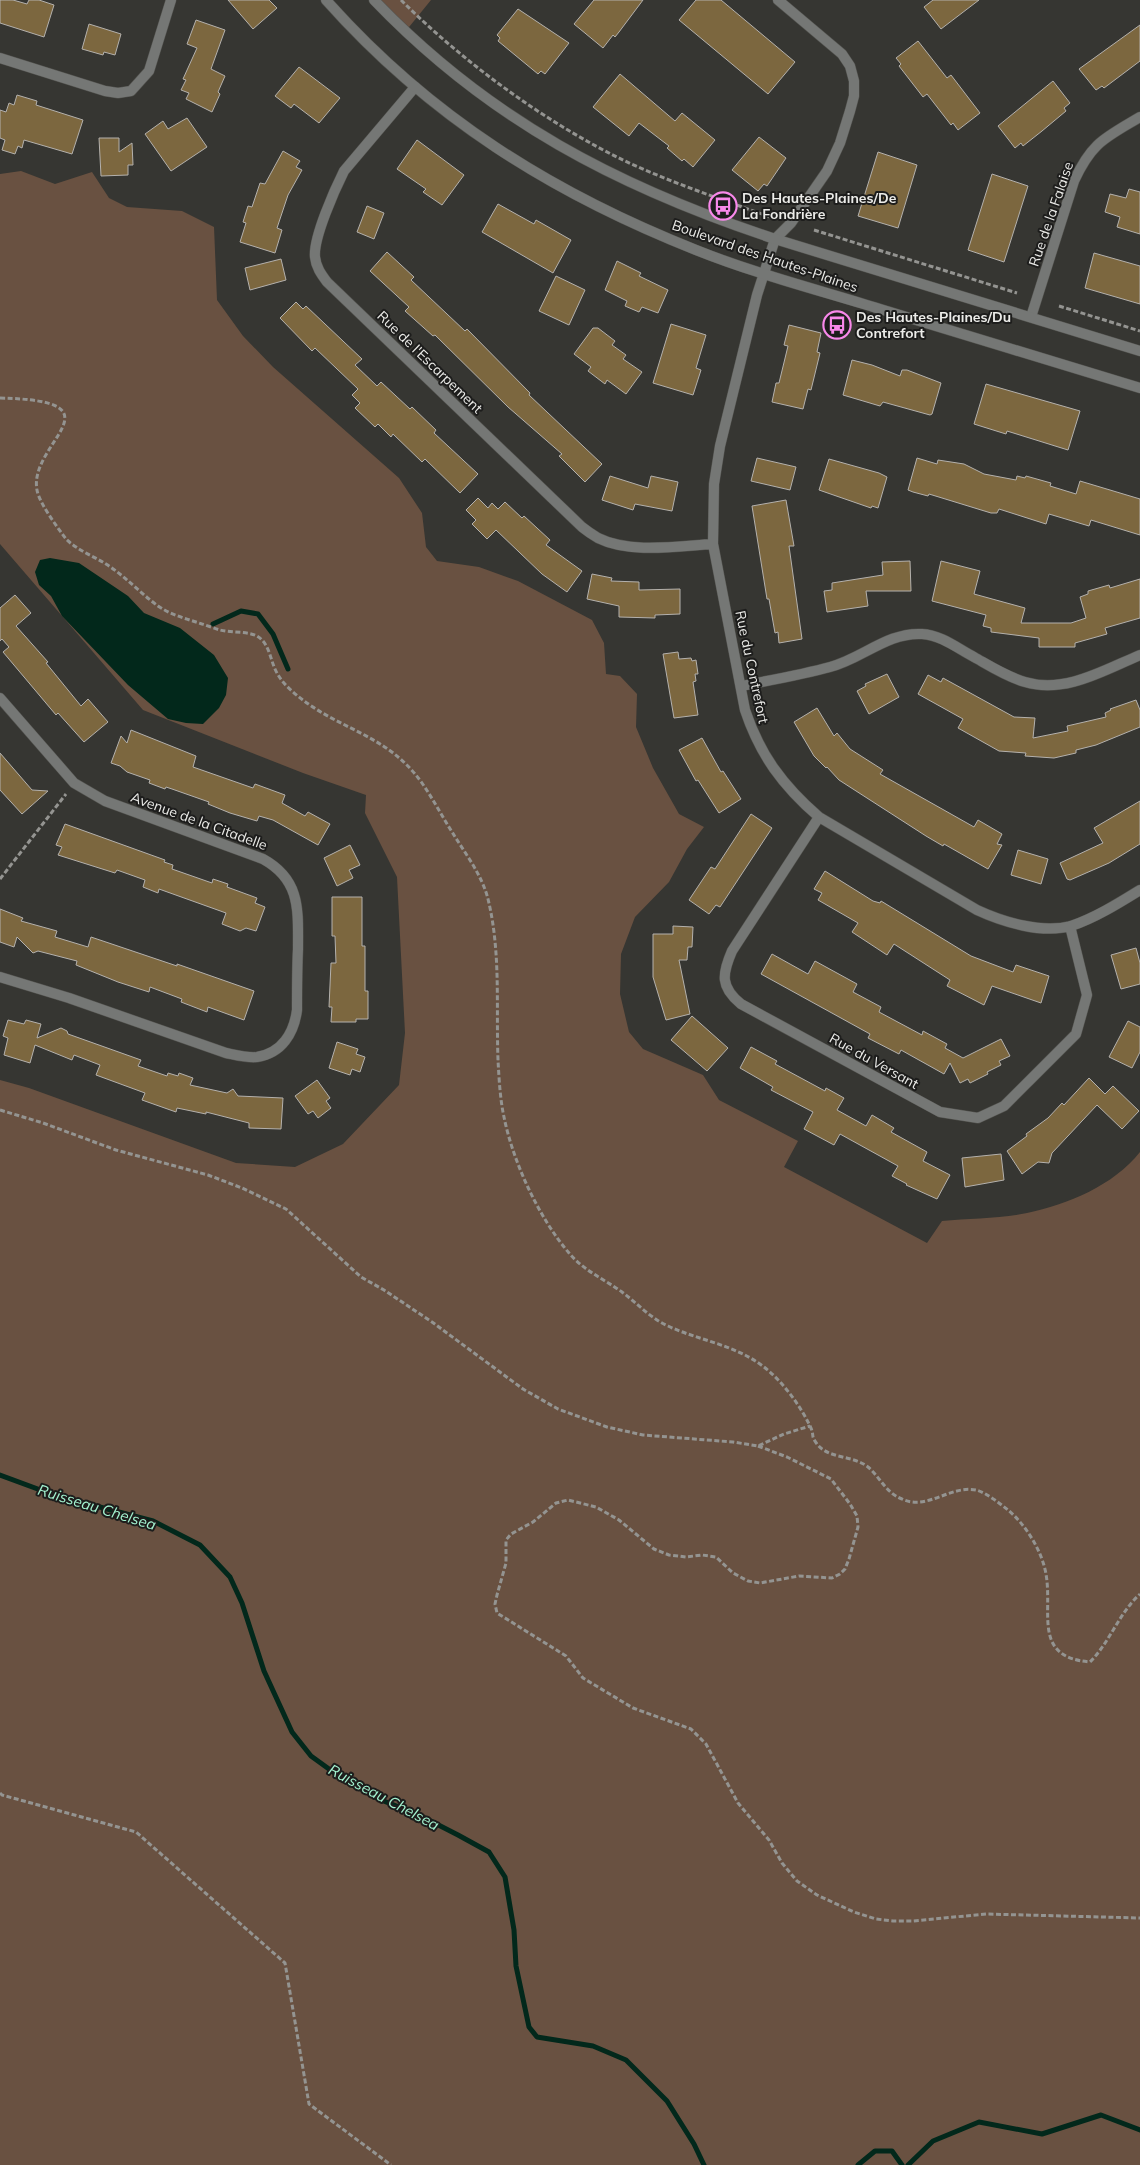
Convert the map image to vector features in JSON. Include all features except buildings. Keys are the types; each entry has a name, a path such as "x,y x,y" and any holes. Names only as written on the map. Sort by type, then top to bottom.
{"street":[{"path":"0,58 105,91 118,93 131,91 149,71 171,0"},
{"name":"Boulevard des Hautes-Plaines","path":"326,0 415,88 504,155 555,185 647,230 698,251 763,273 1140,388"},
{"name":"Boulevard des Hautes-Plaines","path":"374,0 405,32 488,101 589,164 638,187 726,223 1140,351"},
{"path":"775,239 791,223 827,171 840,143 854,96 854,81 850,66 842,54 778,0"},
{"name":"Rue de l'Escarpement","path":"415,88 344,171 336,187 316,244 315,257 318,270 327,282 582,527 598,538 616,544 636,547 713,544"},
{"name":"Rue de la Falaise","path":"1031,317 1074,181 1084,160 1099,142 1140,117"},
{"name":"Rue du Contrefort","path":"775,239 763,273 720,446 714,484 713,544 745,710 752,734 780,778 796,798 819,817 977,910 999,920 1043,928 1070,926 1115,906 1140,890"},
{"path":"741,686 832,667 889,639 922,634 940,638 1009,676 1040,686 1057,686 1072,683 1140,655"},
{"name":"Avenue de la Citadelle","path":"0,698 74,783 105,802 263,858 278,867 288,880 295,896 298,912 294,1026 287,1040 274,1051 257,1057 226,1052 69,998 0,978"},
{"name":"Rue du Versant","path":"819,817 732,951 725,972 725,984 731,995 740,1004 940,1112 978,1118 1004,1106 1076,1034 1087,995 1070,926"}],"path":[{"path":"401,0 505,88 545,116 624,160 687,188 770,218"},
{"path":"814,230 1017,293"},
{"path":"1059,306 1140,331"},
{"path":"0,398 43,401 54,404 62,410 64,422 59,436 46,454 38,471 36,483 37,494 68,541 108,566 158,606 172,614 221,630 259,637 266,645 276,672 286,687 305,702 389,748 398,755 418,778 484,886 496,944 498,1062 504,1117 516,1158 541,1212 574,1259 586,1270 627,1295 652,1317 669,1327 714,1341 758,1362 776,1377 810,1426 814,1441 824,1451 853,1459 868,1467 888,1489 901,1499 924,1502 951,1493 971,1490 980,1491 1013,1514 1040,1553 1046,1575 1048,1635 1060,1652 1077,1661 1090,1662 1099,1653 1131,1602 1140,1594"},
{"path":"0,879 74,783"},
{"path":"0,1110 43,1123 116,1150 208,1175 242,1188 286,1209 361,1277 432,1322 523,1389 558,1409 607,1427 643,1435 733,1442 758,1446 787,1457 831,1479 850,1504 856,1516 858,1527 850,1559 845,1569 832,1578 799,1576 760,1583 748,1580 733,1573 716,1557 702,1554 686,1557 669,1555 654,1549 619,1520 596,1507 568,1500 556,1503 533,1522 511,1534 506,1540 506,1562 495,1604 496,1613 566,1656 583,1678 633,1708 691,1728 706,1744 738,1803 768,1840 782,1863 797,1881 824,1898 854,1912 876,1919 893,1921 913,1921 986,1914 1140,1918"},
{"path":"758,1446 784,1434 810,1426"},
{"path":"0,1793 136,1832 285,1963 309,2104 391,2165"}],"shaded area":[{"path":"374,0 431,0 405,32"},
{"path":"21,171 55,184 92,172 109,198 127,207 182,211 214,227 217,300 243,336 273,367 399,478 422,513 426,547 437,561 479,567 518,581 592,620 604,643 606,674 620,676 637,694 636,727 653,768 679,814 704,827 687,849 669,882 635,917 621,954 620,994 629,1032 643,1049 703,1075 719,1100 798,1141 784,1167 927,1243 942,1221 1017,1215 1074,1199 1117,1175 1140,1152 1140,2165 0,2165 0,1080 29,1088 236,1163 295,1167 343,1144 399,1085 405,1033 397,877 365,813 366,795 303,773 143,710 0,544 0,174"},
{"path":"50,558 79,563 128,596 144,613 180,628 214,655 228,678 226,695 219,708 203,724 168,719 128,685 62,616 51,596 39,585 35,572 40,560"}],"waterway":[{"path":"213,624 241,611 258,614 273,634 288,669"},
{"name":"Ruisseau Chelsea","path":"0,1475 54,1495 153,1521 200,1545 230,1577 242,1603 264,1671 292,1732 311,1756 340,1777 381,1800 417,1814 489,1852 505,1877 514,1930 516,1966 529,2027 537,2037 593,2046 626,2060 667,2101 694,2144 704,2165"},
{"path":"908,2165 933,2141 979,2122 1042,2134 1101,2115 1140,2130"},
{"name":"Ruisseau Chelsea","path":"858,2165 875,2151 892,2151 902,2165"}],"place":[{"name":"Des Hautes-Plaines/De La Fondrière","path":"723,206"},
{"name":"Des Hautes-Plaines/Du Contrefort","path":"837,325"}]}
